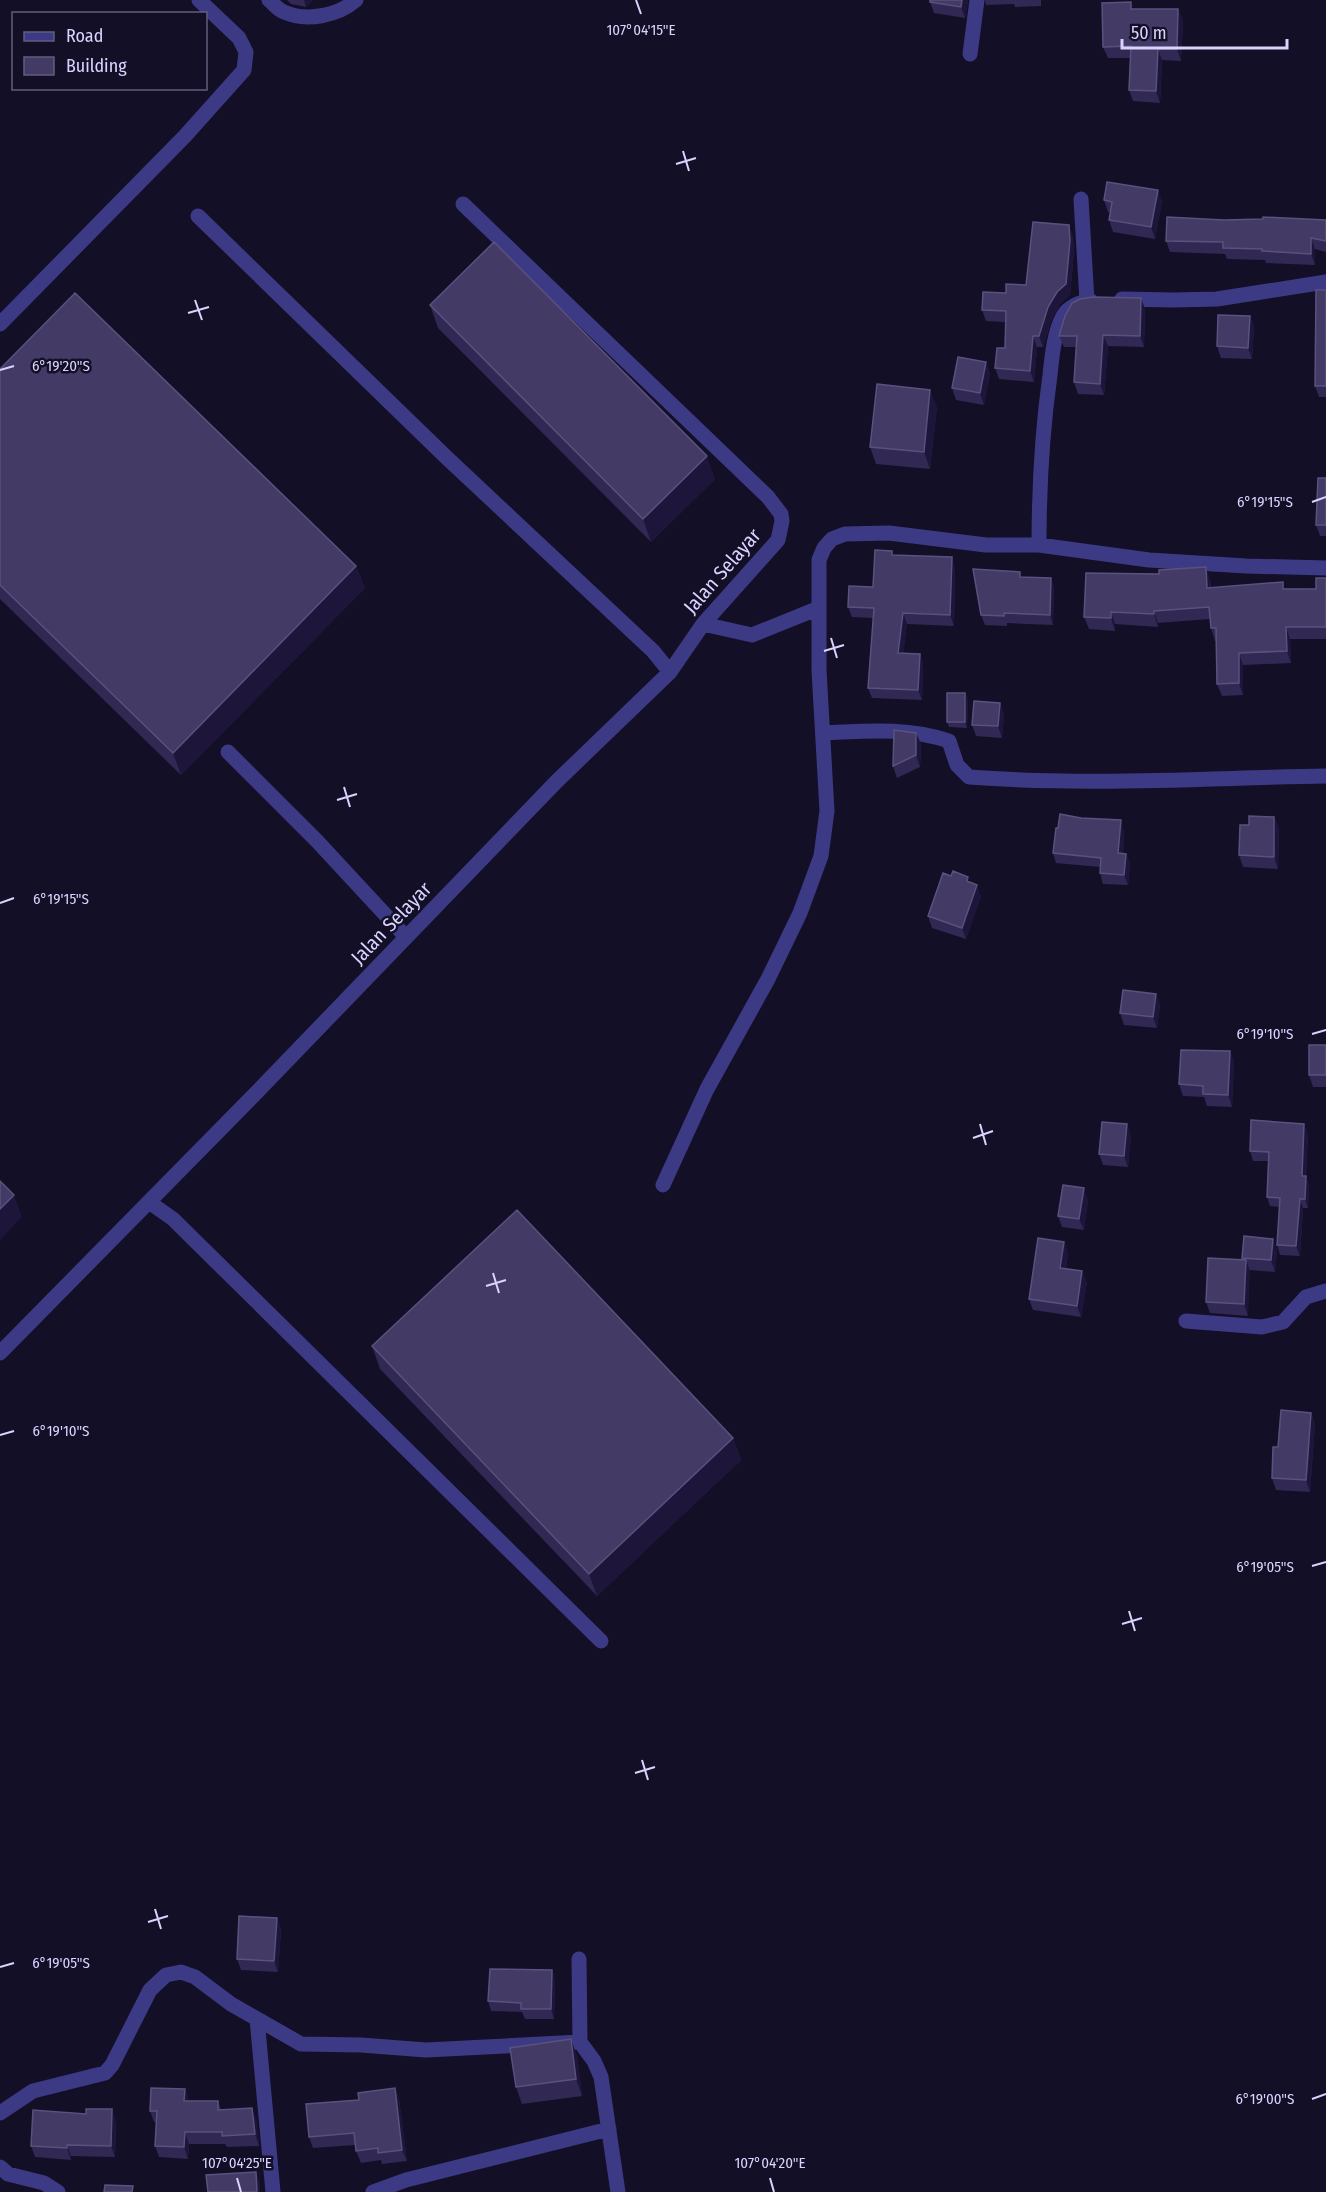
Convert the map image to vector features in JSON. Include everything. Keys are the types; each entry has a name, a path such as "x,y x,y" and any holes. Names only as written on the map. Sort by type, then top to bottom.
{"street":[{"path":"0,324 185,136 244,70 246,52 239,38 199,0"},
{"path":"269,0 282,12 302,18 323,16 356,0"},
{"path":"970,54 977,0"},
{"path":"1081,199 1087,301"},
{"name":"Jalan Selayar","path":"0,1353 557,781 670,672 703,624 778,540 782,521 777,507 463,204"},
{"path":"198,216 446,457 653,651 670,672"},
{"path":"1039,545 1042,432 1057,332 1063,316 1070,307 1095,299 1217,298 1326,282"},
{"path":"663,1185 707,1089 791,932 816,874 821,856 827,811 819,670 819,560 824,548 832,539 845,534 889,533 986,545 1039,545 1149,560 1326,568"},
{"path":"703,624 752,635 819,608"},
{"path":"824,733 907,731 930,735 949,741 957,765 969,777 1015,781 1086,782 1326,776"},
{"path":"228,752 406,937"},
{"path":"149,1202 173,1219 601,1641"},
{"path":"1186,1321 1262,1327 1283,1322 1306,1297 1326,1291"},
{"path":"579,1959 580,2042 594,2061 601,2077 618,2192"},
{"path":"0,2113 33,2091 105,2073 112,2065 150,1990 166,1975 181,1972 195,1977 231,2004 301,2044 361,2045 426,2050 580,2042"},
{"path":"257,2019 273,2192"},
{"path":"373,2192 406,2180 609,2129"},
{"path":"0,2167 8,2174 44,2183 58,2192"}],"building":[{"path":"930,0 962,0 961,7 930,2"},
{"path":"1131,2 1131,9 1178,9 1177,49 1158,49 1156,91 1129,90 1131,46 1103,47 1102,3"},
{"path":"1107,182 1158,190 1151,227 1109,220 1112,202 1104,200"},
{"path":"1167,217 1224,220 1263,219 1263,217 1326,220 1326,241 1311,238 1311,254 1223,248 1223,242 1166,241"},
{"path":"1033,222 1069,225 1070,241 1066,284 1057,292 1048,307 1039,336 1033,336 1030,371 995,368 997,348 1005,348 1006,311 982,310 983,292 1006,293 1006,284 1026,285"},
{"path":"494,242 707,456 643,519 430,305"},
{"path":"1316,290 1326,290 1326,386 1315,386"},
{"path":"75,293 356,566 173,753 0,585 0,369"},
{"path":"1093,297 1141,298 1140,336 1103,335 1100,384 1074,382 1077,336 1059,336 1072,303"},
{"path":"1218,315 1250,316 1248,348 1217,346"},
{"path":"958,357 986,362 980,393 952,388"},
{"path":"877,384 930,390 924,452 870,447"},
{"path":"1318,478 1326,478 1326,525 1316,525"},
{"path":"875,550 892,551 892,555 952,557 950,615 903,613 898,653 920,654 918,690 868,688 874,608 848,607 849,586 873,587"},
{"path":"1206,567 1207,588 1283,582 1283,589 1316,589 1316,578 1326,578 1326,627 1286,627 1287,651 1239,653 1239,683 1217,684 1216,628 1211,628 1209,607 1154,611 1154,614 1111,612 1111,618 1084,617 1086,573 1159,574 1159,570"},
{"path":"973,569 1020,572 1020,577 1051,578 1050,615 1004,613 1004,616 981,615"},
{"path":"947,693 965,693 965,722 947,722"},
{"path":"974,701 1000,703 998,726 972,725"},
{"path":"894,730 916,733 916,755 893,766"},
{"path":"1060,814 1081,818 1121,820 1118,853 1126,854 1124,875 1100,873 1101,858 1053,853"},
{"path":"1249,816 1274,817 1274,857 1239,855 1240,825 1249,825"},
{"path":"953,871 968,877 967,881 977,885 962,928 928,916 943,873 951,876"},
{"path":"1123,990 1156,994 1153,1017 1120,1013"},
{"path":"1309,1045 1326,1045 1326,1075 1309,1075"},
{"path":"1181,1050 1230,1051 1228,1095 1203,1094 1203,1086 1179,1084"},
{"path":"1251,1120 1304,1124 1302,1176 1306,1176 1305,1199 1300,1199 1296,1246 1277,1245 1280,1198 1267,1197 1269,1152 1250,1151"},
{"path":"1102,1122 1127,1124 1124,1156 1099,1154"},
{"path":"0,1181 14,1195 0,1209"},
{"path":"1063,1185 1084,1188 1079,1219 1058,1216"},
{"path":"517,1210 733,1438 589,1574 372,1346"},
{"path":"1244,1236 1273,1239 1271,1260 1242,1258"},
{"path":"1038,1238 1064,1242 1060,1268 1082,1271 1077,1306 1029,1299"},
{"path":"1208,1258 1246,1260 1244,1304 1206,1302"},
{"path":"1281,1410 1311,1413 1306,1480 1272,1478 1273,1447 1278,1447"},
{"path":"239,1916 277,1918 274,1961 237,1959"},
{"path":"490,1969 552,1970 551,2009 521,2009 521,2003 488,2001"},
{"path":"571,2039 576,2079 516,2087 510,2048"},
{"path":"151,2088 185,2089 184,2101 218,2101 218,2110 252,2108 255,2134 222,2136 222,2132 185,2132 184,2147 155,2146 157,2111 150,2111"},
{"path":"395,2088 402,2150 378,2153 378,2148 356,2151 354,2133 309,2137 306,2104 359,2100 358,2093"},
{"path":"86,2109 112,2109 111,2146 67,2145 67,2148 31,2146 33,2110 86,2114"},
{"path":"256,2172 257,2192 208,2192 206,2175"},
{"path":"105,2185 133,2186 132,2192 104,2192"}]}
